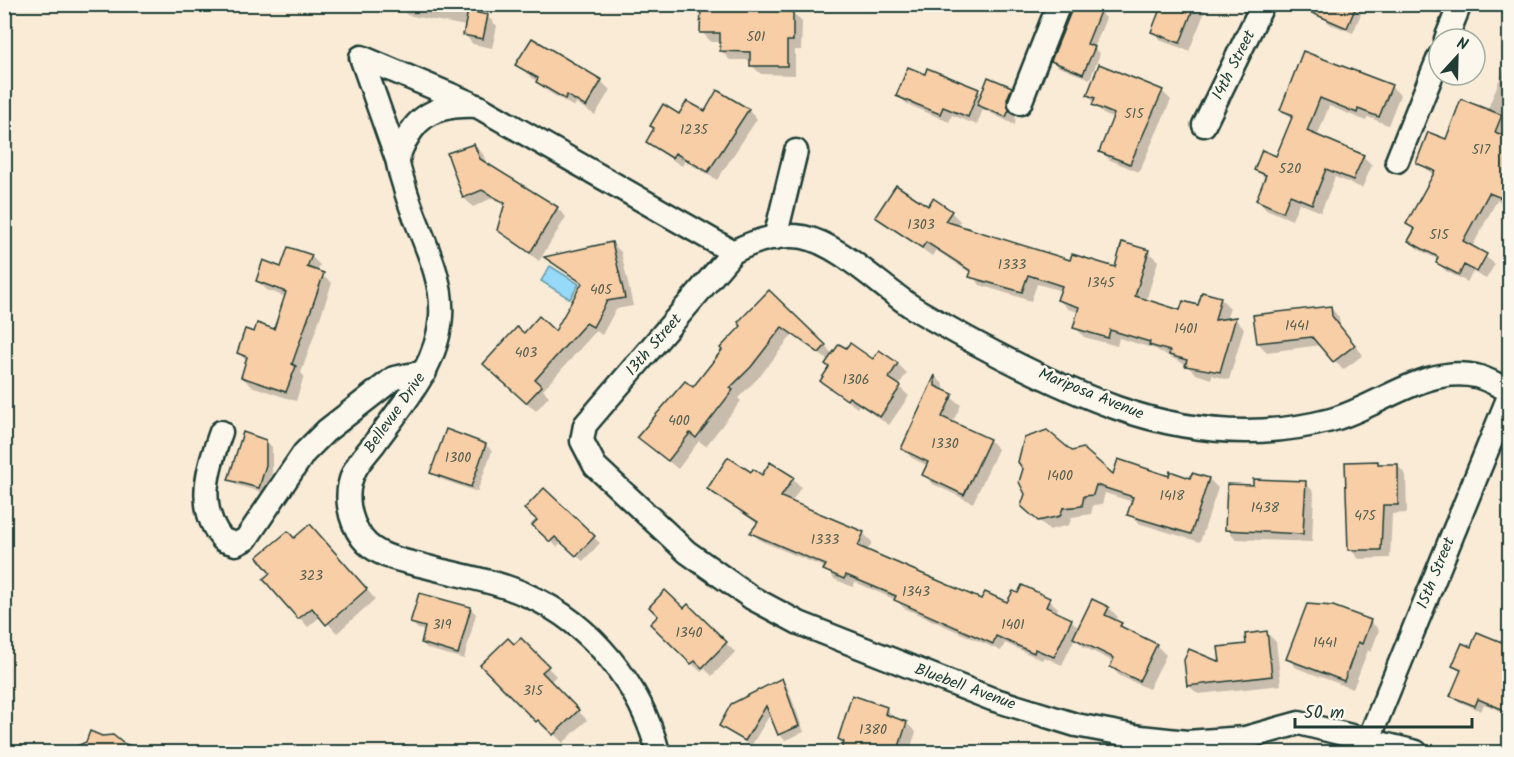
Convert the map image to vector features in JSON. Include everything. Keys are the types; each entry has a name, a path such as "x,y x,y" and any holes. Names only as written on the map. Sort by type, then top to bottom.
{"street":[{"path":"1020,104 1059,4"},
{"name":"14th Street","path":"1204,125 1263,4"},
{"path":"1451,27 1460,4"},
{"name":"Bellevue Drive","path":"477,106 361,57 398,162 411,213 439,286 441,315 436,344 425,372 353,473 348,496 352,524 364,541 380,554 501,585 529,596 564,616 606,654 633,690 653,730 658,753"},
{"path":"1397,161 1427,87"},
{"path":"398,162 404,142 416,125 432,112 452,105 477,106 733,252"},
{"path":"775,238 796,151"},
{"name":"Mariposa Avenue","path":"733,252 755,241 775,238 802,237 826,245 915,309 1002,357 1114,407 1163,423 1214,431 1264,431 1332,419 1395,394 1425,379 1460,374 1479,377 1509,393"},
{"name":"13th Street","path":"582,441 585,425 733,252"},
{"path":"221,432 211,459 207,483 207,516 223,540 236,544 246,539 304,453 326,431 394,378 425,372"},
{"name":"15th Street","path":"1366,746 1509,393"},
{"name":"Bluebell Avenue","path":"582,441 595,466 687,552 752,598 799,623 992,699 1076,725 1140,737 1187,742 1245,738 1299,723 1366,746 1416,753"}],"water":[{"path":"550,266 579,284 570,299 541,281"}],"building":[{"path":"775,4 775,11 793,12 793,41 787,41 787,66 750,66 750,52 720,51 720,33 700,33 701,6"},
{"path":"1074,4 1103,4 1087,44 1095,47 1083,74 1051,61"},
{"path":"1162,4 1195,4 1180,43 1151,32"},
{"path":"1291,4 1357,4 1347,28"},
{"path":"468,11 488,15 483,39 463,35"},
{"path":"532,38 602,80 586,107 567,95 565,99 536,82 538,78 515,65"},
{"path":"1303,51 1392,85 1379,117 1358,109 1357,113 1320,98 1307,131 1364,155 1353,180 1326,169 1312,204 1290,195 1283,212 1256,200 1266,175 1254,170 1262,150 1276,156 1293,115 1280,110"},
{"path":"1099,64 1163,90 1130,164 1099,152 1114,114 1092,105 1095,98 1087,95"},
{"path":"908,67 925,74 927,68 979,89 968,117 943,107 940,114 896,96"},
{"path":"988,77 1012,87 1007,99 1009,110 1006,117 977,105"},
{"path":"717,90 749,109 708,172 675,153 672,158 646,142 654,128 650,126 663,104 679,114 687,101 705,111"},
{"path":"1461,99 1502,115 1495,132 1509,138 1509,201 1489,193 1463,241 1487,254 1477,272 1464,265 1459,275 1436,263 1438,257 1408,241 1415,229 1406,224 1435,171 1416,163 1428,132 1446,139"},
{"path":"474,144 480,159 558,207 530,253 497,230 505,203 482,190 463,198 447,153"},
{"path":"896,185 928,206 933,198 952,211 945,221 1070,260 1072,254 1115,267 1122,242 1149,250 1135,296 1180,310 1183,301 1198,305 1202,292 1221,297 1215,320 1236,317 1220,372 1185,366 1187,360 1169,355 1170,351 1149,345 1150,342 1110,330 1108,338 1073,328 1079,307 1057,300 1062,286 1028,275 1022,292 969,277 971,271 926,242 922,248 875,217"},
{"path":"612,242 625,298 607,301 593,327 586,323 535,380 542,386 526,403 483,364 517,327 524,333 539,316 555,331 582,283 544,257"},
{"path":"288,247 312,255 307,267 324,273 292,364 296,366 286,392 241,377 247,357 237,353 245,329 254,332 257,323 274,329 286,292 256,281 263,260 281,267"},
{"path":"769,290 826,345 819,353 782,327 751,367 730,388 733,390 696,438 690,433 668,461 637,437 685,381 693,387 722,350 720,348 741,326 738,322"},
{"path":"1331,306 1332,316 1355,345 1333,362 1312,337 1257,343 1253,315"},
{"path":"850,343 873,359 879,350 898,363 889,378 901,386 880,417 849,397 847,400 820,381 829,367 825,364 839,344 846,348"},
{"path":"935,375 935,386 953,394 942,417 990,439 964,495 922,475 928,462 901,449"},
{"path":"446,429 486,444 471,487 430,473"},
{"path":"1047,430 1072,451 1083,448 1113,474 1118,459 1169,476 1170,471 1190,478 1192,473 1209,478 1191,534 1127,515 1133,497 1096,485 1093,495 1084,496 1082,506 1063,508 1060,516 1038,521 1021,506 1025,494 1019,482 1023,469 1018,462 1024,438"},
{"path":"243,432 266,440 266,465 259,488 228,480"},
{"path":"728,457 751,472 753,469 762,475 770,462 794,477 781,497 864,532 858,546 981,599 985,592 1007,602 1013,591 1018,593 1022,585 1050,598 1046,607 1072,619 1054,657 1035,649 1034,653 996,636 993,644 894,600 896,596 846,575 844,579 823,570 826,565 750,533 758,522 707,489"},
{"path":"1378,461 1378,464 1398,464 1398,505 1383,505 1381,550 1348,550 1345,462"},
{"path":"1253,479 1306,481 1303,534 1225,530 1227,484 1253,485"},
{"path":"544,488 595,536 576,556 555,537 550,542 532,525 537,520 524,509"},
{"path":"310,524 367,589 326,625 312,608 298,619 263,579 270,573 257,557 288,531 294,538"},
{"path":"665,590 684,608 688,604 727,642 702,668 695,661 691,664 650,624 658,616 649,607"},
{"path":"419,593 471,607 458,654 421,643 425,627 410,623"},
{"path":"1092,599 1109,607 1105,615 1122,623 1120,626 1157,644 1139,681 1110,667 1114,658 1073,638"},
{"path":"1307,604 1333,606 1371,620 1362,644 1358,642 1344,681 1286,659"},
{"path":"1267,631 1272,676 1187,686 1184,660 1189,649 1220,662 1218,647 1246,644 1245,634"},
{"path":"1477,632 1509,645 1509,712 1478,699 1475,706 1450,696 1461,670 1452,666 1462,643 1471,647"},
{"path":"508,638 514,644 521,638 549,666 542,672 579,710 553,735 538,720 536,722 480,665"},
{"path":"782,678 799,726 778,735 766,706 745,741 719,726 731,704"},
{"path":"852,695 887,707 885,714 907,722 897,753 840,753 844,742 838,739"},
{"path":"90,731 102,736 113,735 123,743 142,750 141,753 62,753 86,742"}]}
